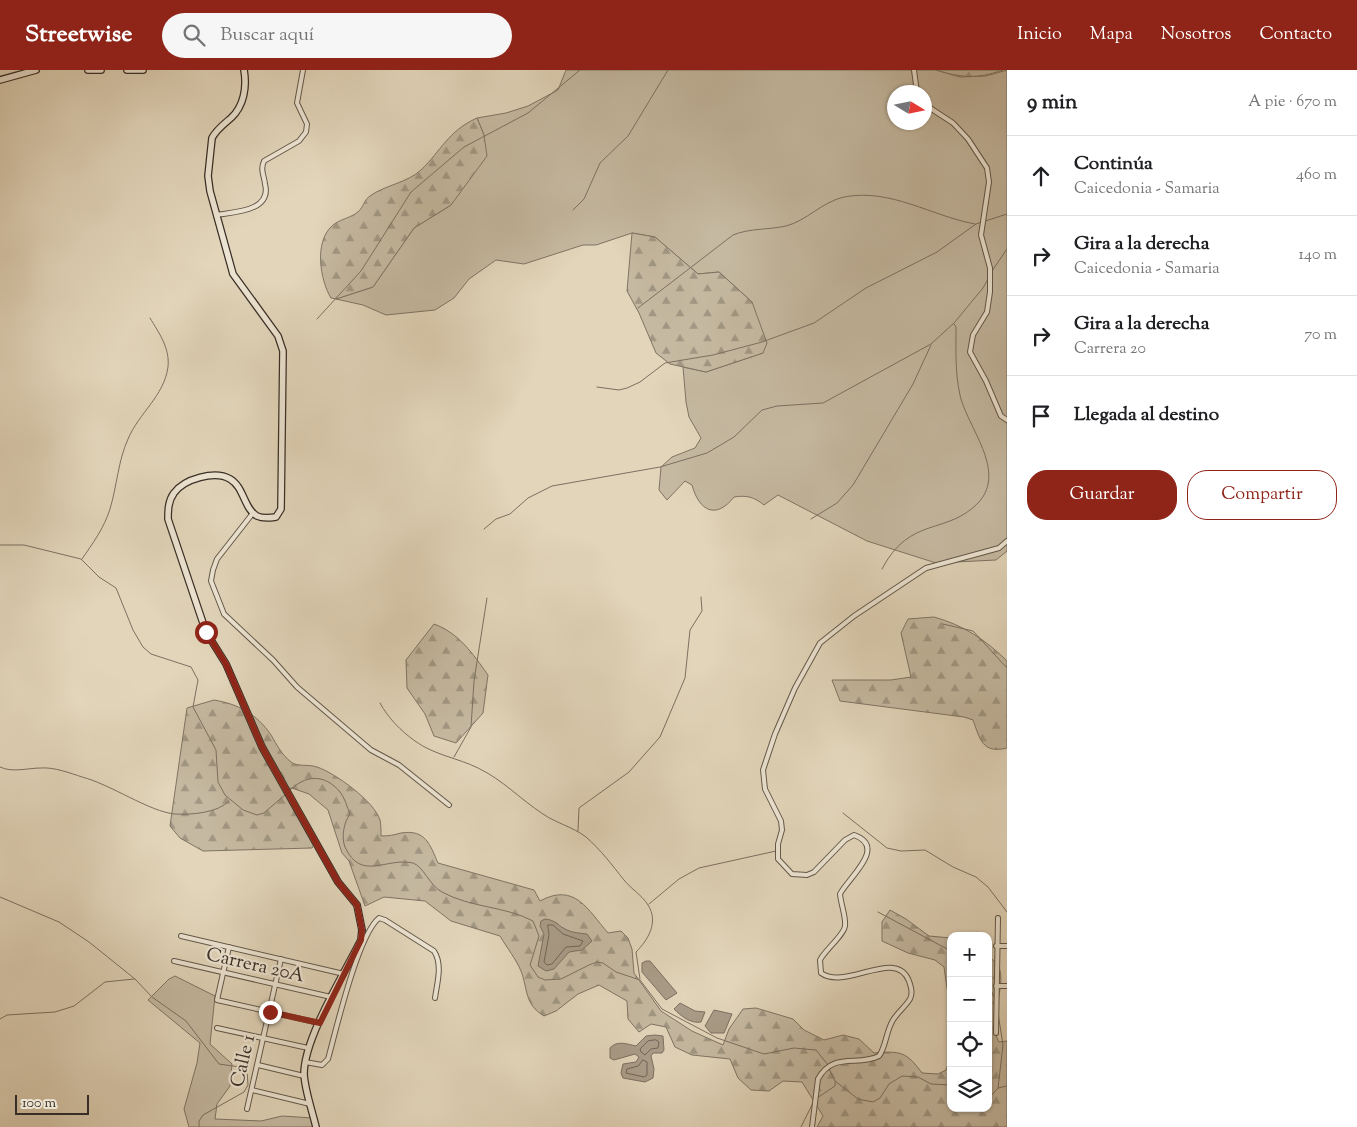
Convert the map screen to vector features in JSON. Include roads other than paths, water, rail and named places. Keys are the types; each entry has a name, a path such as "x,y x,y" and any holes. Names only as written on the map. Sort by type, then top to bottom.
{"street":[{"path":"0,80 36,70"},
{"path":"88,70 101,70"},
{"path":"127,70 143,70"},
{"path":"244,70 245,85 242,102 236,113 212,138 208,176 216,215 233,274 278,336 284,351 281,509 276,517 258,517 253,513 239,487 230,479 212,475 195,480 173,494 168,510 168,519 206,632 226,664 262,747 338,882 357,905 362,930 361,940 331,997 308,1048 304,1076 316,1127"},
{"path":"216,215 250,209 264,200 266,194 262,174 264,161 299,141 306,132 306,124 297,103 303,70"},
{"path":"914,70 916,85"},
{"path":"932,109 953,123 968,139 987,168 988,182 981,235 990,268 990,292 987,312 973,335 970,352 1001,416 1007,420"},
{"path":"253,513 217,559 213,570 211,582 224,614 273,660 298,687 372,750 399,765 449,805"},
{"path":"812,1127 820,1075 841,1060 867,1060 879,1056 889,1027 911,997 912,989 902,970 884,966 840,978 832,978 821,973 820,960 831,944 844,932 846,924 840,894 862,866 868,850 866,843 854,836 845,840 814,872 806,875 792,874 781,865 776,854 782,830 781,821 765,789 763,770 775,734 795,688 820,643 854,616 926,568 999,548 1007,541"},
{"path":"306,1062 322,1065 328,1059 352,974 368,934 379,918 426,946 438,957 439,967 435,998"},
{"path":"996,1033 996,946 998,918"},
{"path":"181,936 344,974"},
{"path":"996,946 1007,946"},
{"path":"229,947 217,1000 320,1023"},
{"name":"Calle 1","path":"247,1110 281,959"},
{"name":"Carrera 20A","path":"174,961 331,997"},
{"path":"996,986 1007,986"},
{"path":"217,1028 308,1048"},
{"path":"258,1065 304,1076"},
{"path":"252,1090 311,1104"}],"water":[{"path":"545,919 569,931 587,934 592,941 582,950 569,952 554,969 546,971 538,966 544,934 540,926 541,921"},
{"path":"650,961 677,993 666,1000 642,972 642,963"},
{"path":"680,1003 695,1011 705,1012 701,1022 690,1021 677,1012 674,1009"},
{"path":"714,1010 732,1014 724,1033 711,1033 705,1026"},
{"path":"646,1036 663,1036 664,1050 662,1053 653,1053 651,1056 654,1069 653,1078 645,1082 623,1078 621,1073 623,1064 636,1062 639,1057 635,1054 614,1060 610,1058 610,1048 619,1043 636,1046"}],"waterway":[{"path":"317,319 361,271 411,192 464,147 528,113 580,70"},
{"path":"573,210 584,199 600,163 628,136 668,70"},
{"path":"638,308 733,235 746,231 793,224 828,203 844,197 861,195 895,199 975,224"},
{"path":"597,387 619,390 627,388 640,382 665,363 713,355 762,342 814,323 866,288 937,252 976,224 1007,214"},
{"path":"992,271 1007,249"},
{"path":"484,529 496,519 510,514 528,498 552,486 660,467 707,453 734,437 762,410 777,406 823,403 931,344 954,323 983,288 989,277"},
{"path":"82,559 108,516 122,456 128,439 162,387 166,377 168,367 167,353 163,341 150,318"},
{"path":"882,569 893,552 904,541 917,533 967,512 979,502 987,490 989,476 983,448 964,407 958,387 956,327 954,324"},
{"path":"811,519 837,503 853,485 913,384 931,345"},
{"path":"0,545 24,545 81,559 99,577 116,588 133,630 143,647 151,654 191,667 198,680 193,707 216,750 218,782 225,795 243,810 257,815 264,813 286,794"},
{"path":"578,831 579,808 629,772 660,737 685,678 690,630 702,611 701,597"},
{"path":"454,757 471,727 474,681 487,598"},
{"path":"943,624 973,631 1007,668"},
{"path":"380,703 395,724 422,746 487,773 543,814 586,837 597,847 627,883 646,901 651,911 651,930 636,952 640,979"},
{"path":"0,767 10,770 51,768 105,785 154,808 175,814 211,811 229,801"},
{"path":"289,791 301,782 314,778 328,782 340,792 350,814 344,830 343,839 345,847 351,857 359,863 366,866 403,862 413,863 442,892 465,901 511,912 533,921 539,936 530,965 538,977 545,980 561,979 589,965 597,962 603,963 616,972 640,980 662,1009 717,1038 764,1054 794,1048 816,1050 828,1065"},
{"path":"843,813 887,848 901,851 925,850 953,867 976,877 988,887 1007,912"},
{"path":"649,904 679,879 699,868 776,851"},
{"path":"0,897 59,922 89,942 135,979 152,997 186,1021 219,1064 240,1067 247,1071 248,1085 244,1092 203,1115 199,1121 199,1127"},
{"path":"878,912 947,949"},
{"path":"0,1019 7,1015 55,1012 74,1006 105,982 134,979"},
{"path":"992,993 995,999"},
{"path":"998,1013 1003,1045 998,1088"},
{"path":"829,1069 835,1081 858,1099 873,1102 880,1098 889,1084 902,1076 918,1077 931,1084 947,1085"},
{"path":"817,1098 835,1086 835,1082"},
{"path":"992,1095 998,1088 1007,1086"},
{"path":"801,1127 813,1103"}]}
